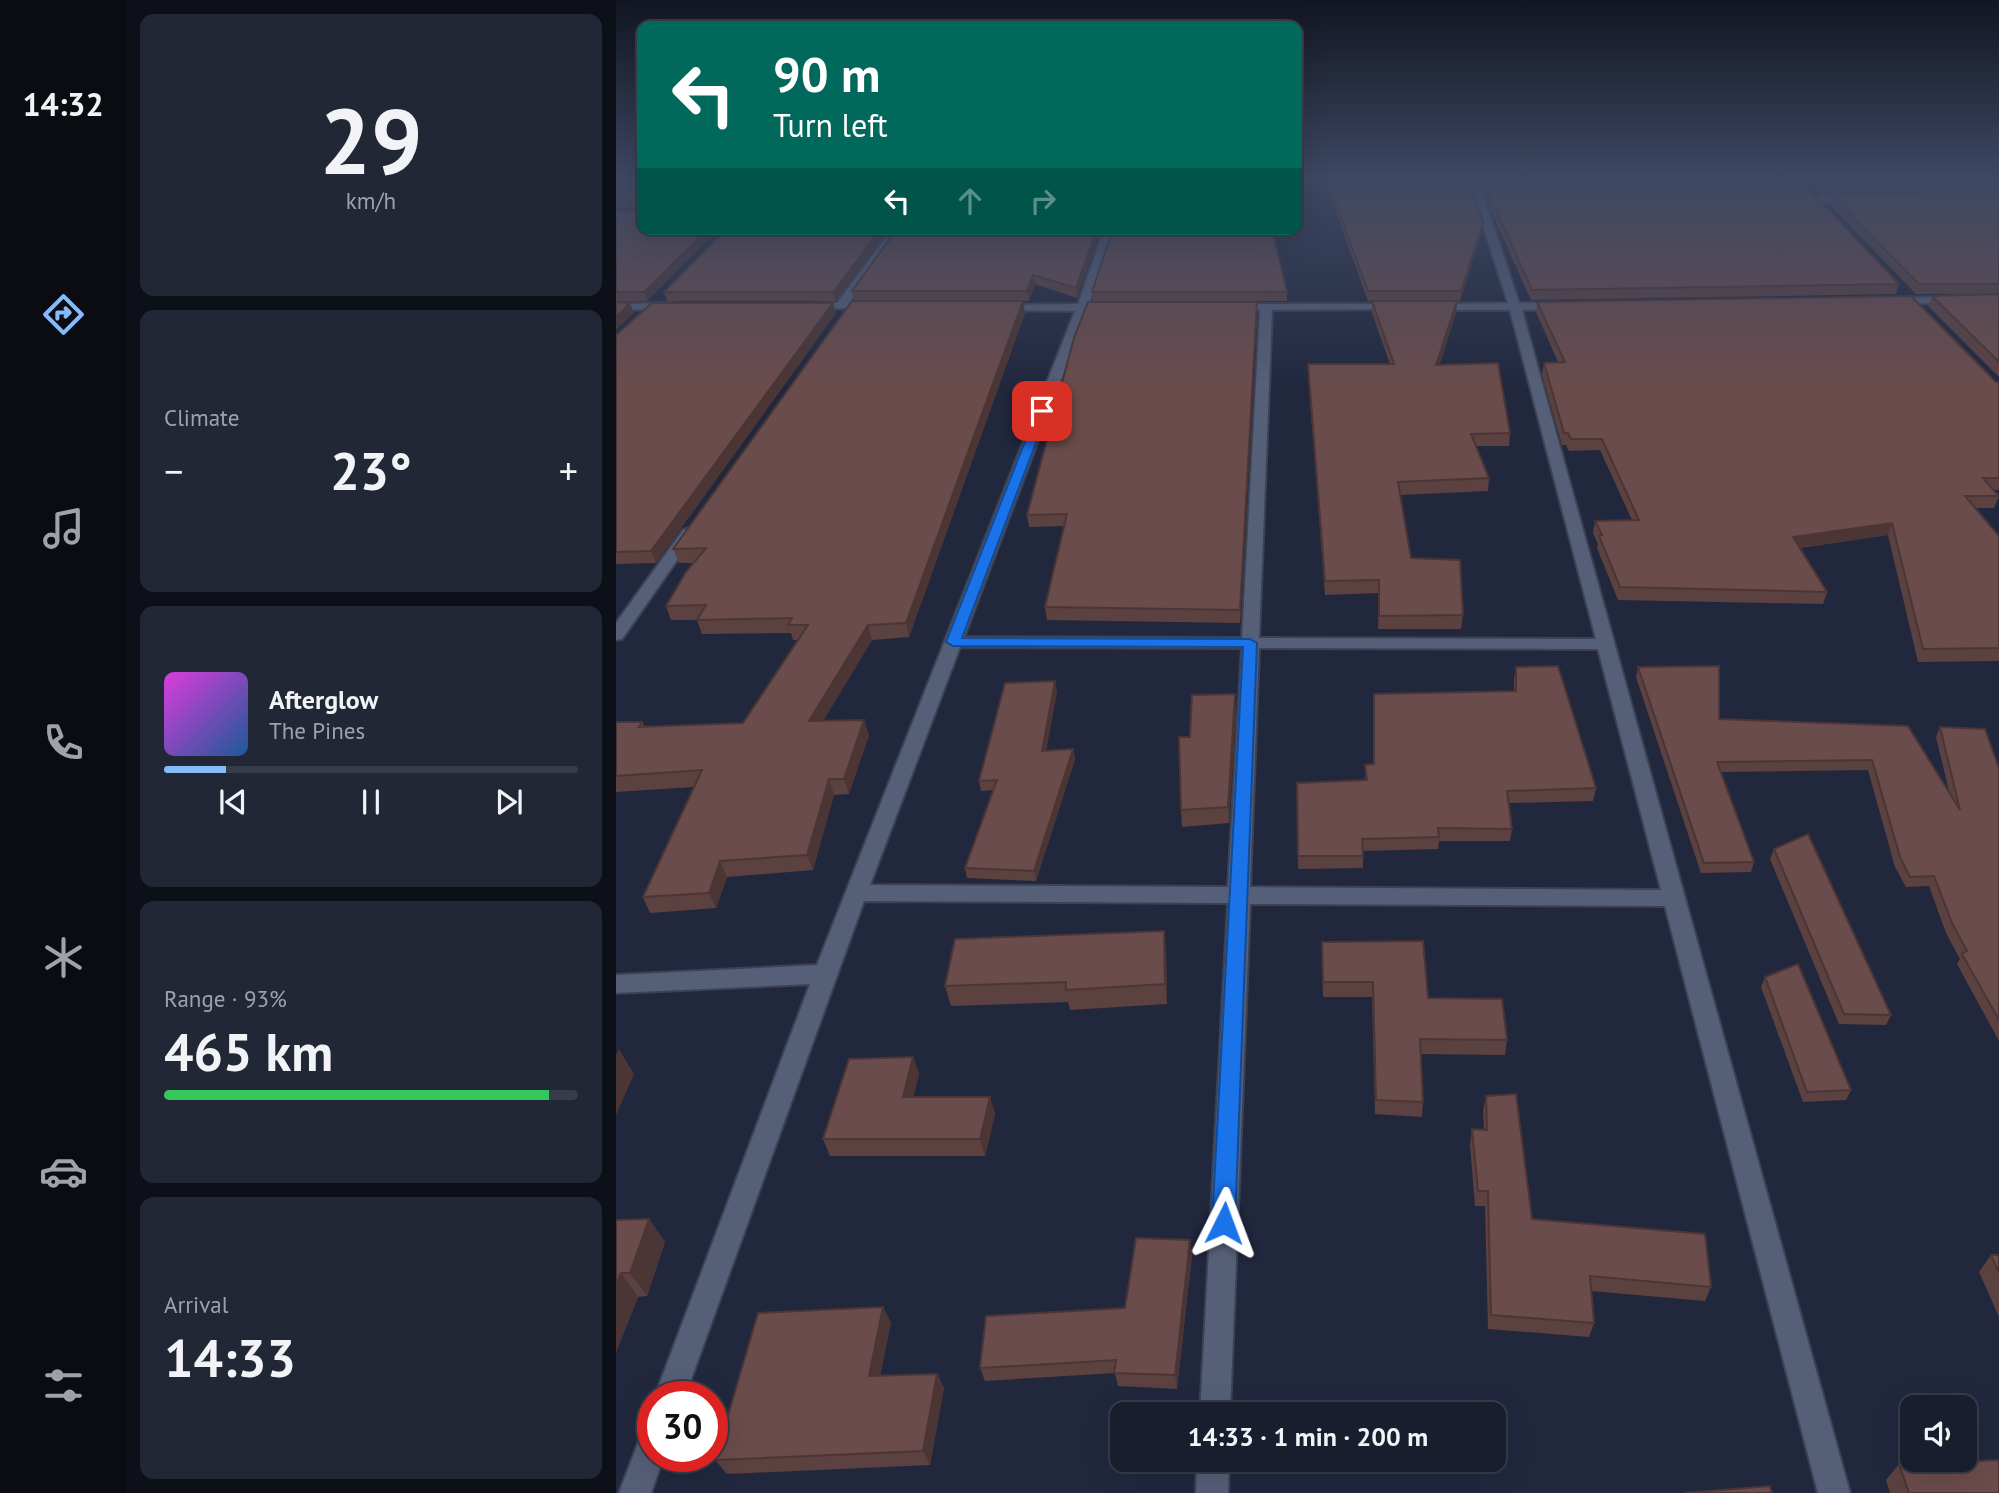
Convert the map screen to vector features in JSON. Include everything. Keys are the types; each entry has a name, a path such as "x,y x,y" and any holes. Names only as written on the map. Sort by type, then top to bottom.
{"street":[{"path":"844,310 884,249"},
{"path":"676,1381 825,974 1103,249"},
{"path":"1496,249 1515,307 1834,1493"},
{"path":"1907,296 1921,310"},
{"path":"1884,301 1907,296 1999,299"},
{"path":"648,311 663,297"},
{"path":"616,307 648,311 680,306"},
{"path":"800,307 844,310 891,306"},
{"path":"1418,307 1570,306"},
{"path":"986,307 1122,308"},
{"path":"1226,307 1404,307"},
{"path":"1216,1402 1266,307"},
{"path":"616,635 696,522"},
{"path":"953,642 1605,644"},
{"path":"856,893 1674,898"},
{"path":"616,984 825,974"},
{"path":"635,1493 643,1472"},
{"path":"1212,1493 1213,1472"}],"building":[{"path":"616,249 688,249 644,292 616,292"},
{"path":"707,249 866,249 833,292 664,292"},
{"path":"883,249 1090,249 1076,288 1033,275 1027,291 852,291"},
{"path":"1106,249 1277,249 1287,292 1092,292"},
{"path":"1353,249 1475,249 1461,291 1368,291"},
{"path":"1513,249 1865,249 1899,284 1532,290"},
{"path":"1884,249 1999,249 1999,284 1919,284"},
{"path":"1999,294 1999,362 1932,296"},
{"path":"1911,296 1999,382 1999,478 1983,478 1999,496 1965,496 1999,536 1999,648 1923,649 1892,523 1793,537 1827,592 1620,587 1595,521 1639,520 1602,439 1571,439 1568,433 1564,433 1544,363 1565,362 1537,302"},
{"path":"852,301 1023,301 906,623 868,625 809,721 864,720 844,779 829,779 807,855 720,861 709,893 643,897 702,770 616,776 616,722 642,722 639,727 743,723 808,625 788,625 792,618 697,620 706,605 666,606 686,572 706,548 673,549"},
{"path":"1372,301 1457,301 1436,365 1498,363 1510,433 1471,434 1489,478 1398,482 1411,558 1460,560 1463,615 1379,616 1379,580 1325,581 1308,364 1394,364"},
{"path":"616,302 630,303 616,317"},
{"path":"1088,302 1257,302 1240,610 1045,607 1067,514 1027,515 1074,338"},
{"path":"652,303 833,303 651,551 616,552 616,335"},
{"path":"1558,666 1596,788 1507,791 1512,829 1438,828 1439,837 1362,839 1363,856 1298,856 1297,783 1367,780 1365,765 1374,764 1374,694 1516,691 1516,667"},
{"path":"1719,666 1719,719 1908,726 1960,810 1940,727 1985,729 1999,768 1999,1020 1962,954 1967,951 1952,923 1934,876 1910,877 1900,857 1872,760 1717,762 1754,862 1704,863 1638,667"},
{"path":"1055,681 1042,751 1073,749 1034,871 965,868 997,780 979,781 1005,683"},
{"path":"1235,694 1228,807 1181,810 1179,737 1190,737 1192,695"},
{"path":"1808,834 1891,1015 1844,1014 1774,849"},
{"path":"1164,931 1165,984 1066,990 1066,982 945,986 955,939"},
{"path":"1423,941 1428,998 1502,999 1507,1040 1420,1039 1423,1102 1376,1100 1373,982 1323,982 1322,942"},
{"path":"1798,964 1851,1090 1807,1092 1765,977"},
{"path":"913,1057 903,1097 990,1097 980,1139 823,1139 849,1059"},
{"path":"1516,1094 1532,1219 1705,1234 1711,1287 1590,1276 1594,1323 1491,1315 1488,1191 1478,1191 1472,1129 1487,1130 1486,1096"},
{"path":"649,1219 630,1273 621,1273 616,1285 616,1220"},
{"path":"1136,1238 1190,1240 1175,1375 1114,1373 1116,1360 980,1368 986,1316 1125,1308"},
{"path":"1991,1255 1999,1255 1999,1273"},
{"path":"883,1307 869,1376 937,1374 923,1451 728,1459 728,1416 758,1313"},
{"path":"1999,1460 1999,1493 1909,1493 1902,1472 1977,1472 1977,1461"},
{"path":"1770,1486 1772,1493 1685,1493"}],"route":[{"path":"1042,411 953,642 1250,643 1224,1223"}]}
